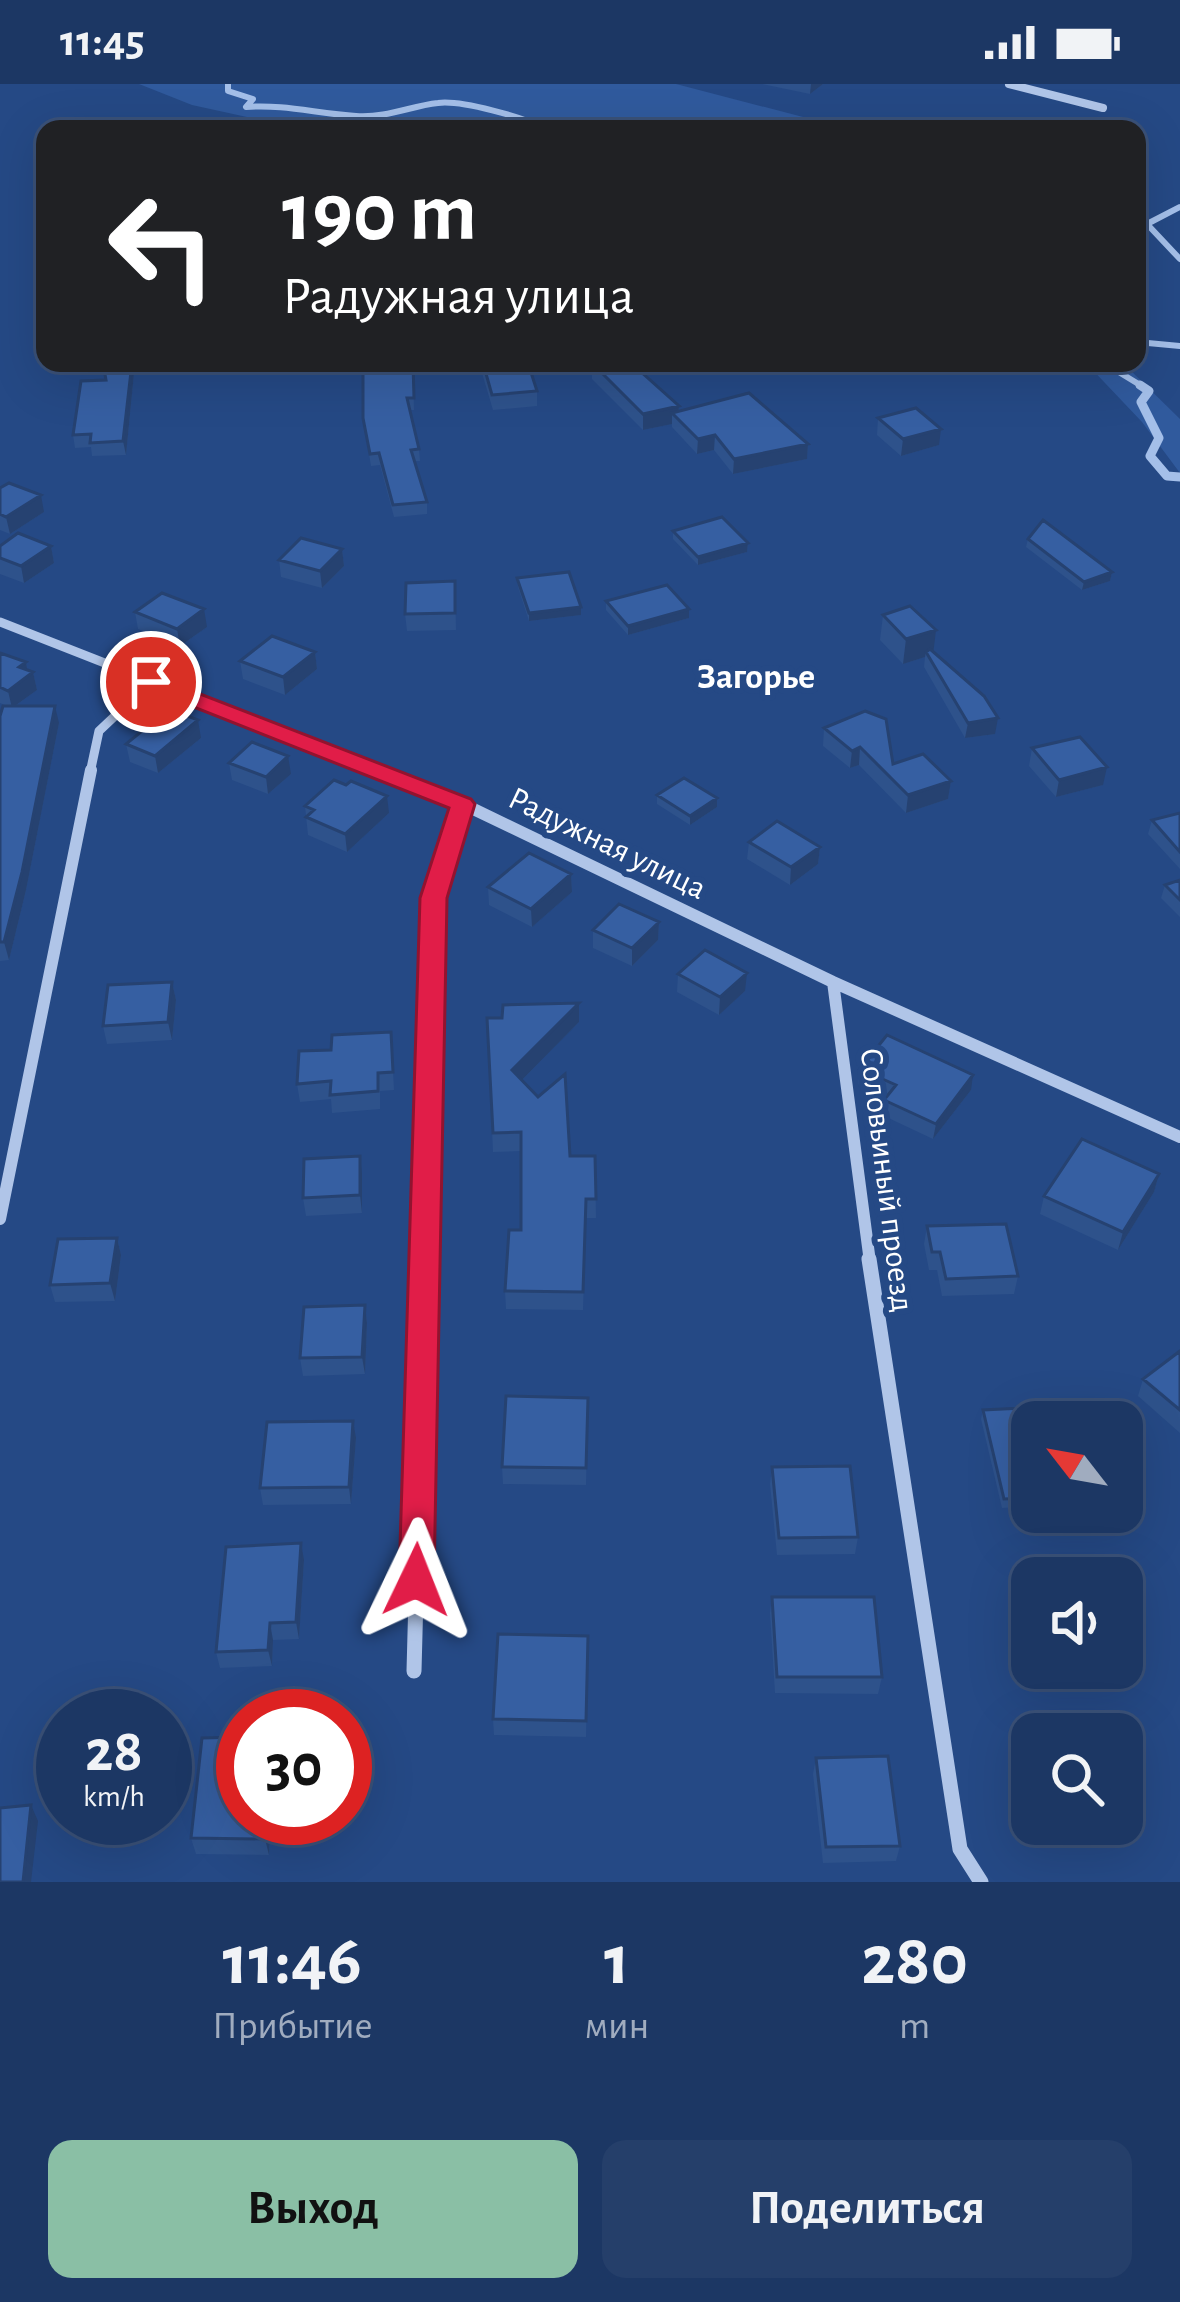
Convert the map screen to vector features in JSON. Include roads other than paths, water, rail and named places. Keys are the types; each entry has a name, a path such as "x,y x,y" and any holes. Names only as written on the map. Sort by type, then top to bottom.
{"street":[{"path":"1009,84 1103,108"},
{"name":"Радужная улица","path":"0,622 463,804 833,982 1180,1137"},
{"path":"0,1220 99,731 151,682"},
{"path":"414,1671 434,898 463,804"},
{"name":"Соловьиный проезд","path":"833,982 886,1385 959,1849 981,1882"}],"waterway":[{"path":"228,84 228,91 253,99 246,107 368,116 448,103 525,120"},
{"path":"1180,207 1147,224 1180,259"},
{"path":"1146,343 1180,346"},
{"path":"1119,372 1145,388"},
{"path":"1140,385 1149,391 1141,402 1159,438 1150,456 1167,476 1180,477"}],"district":[{"name":"Загорье","path":"756,677"}]}
